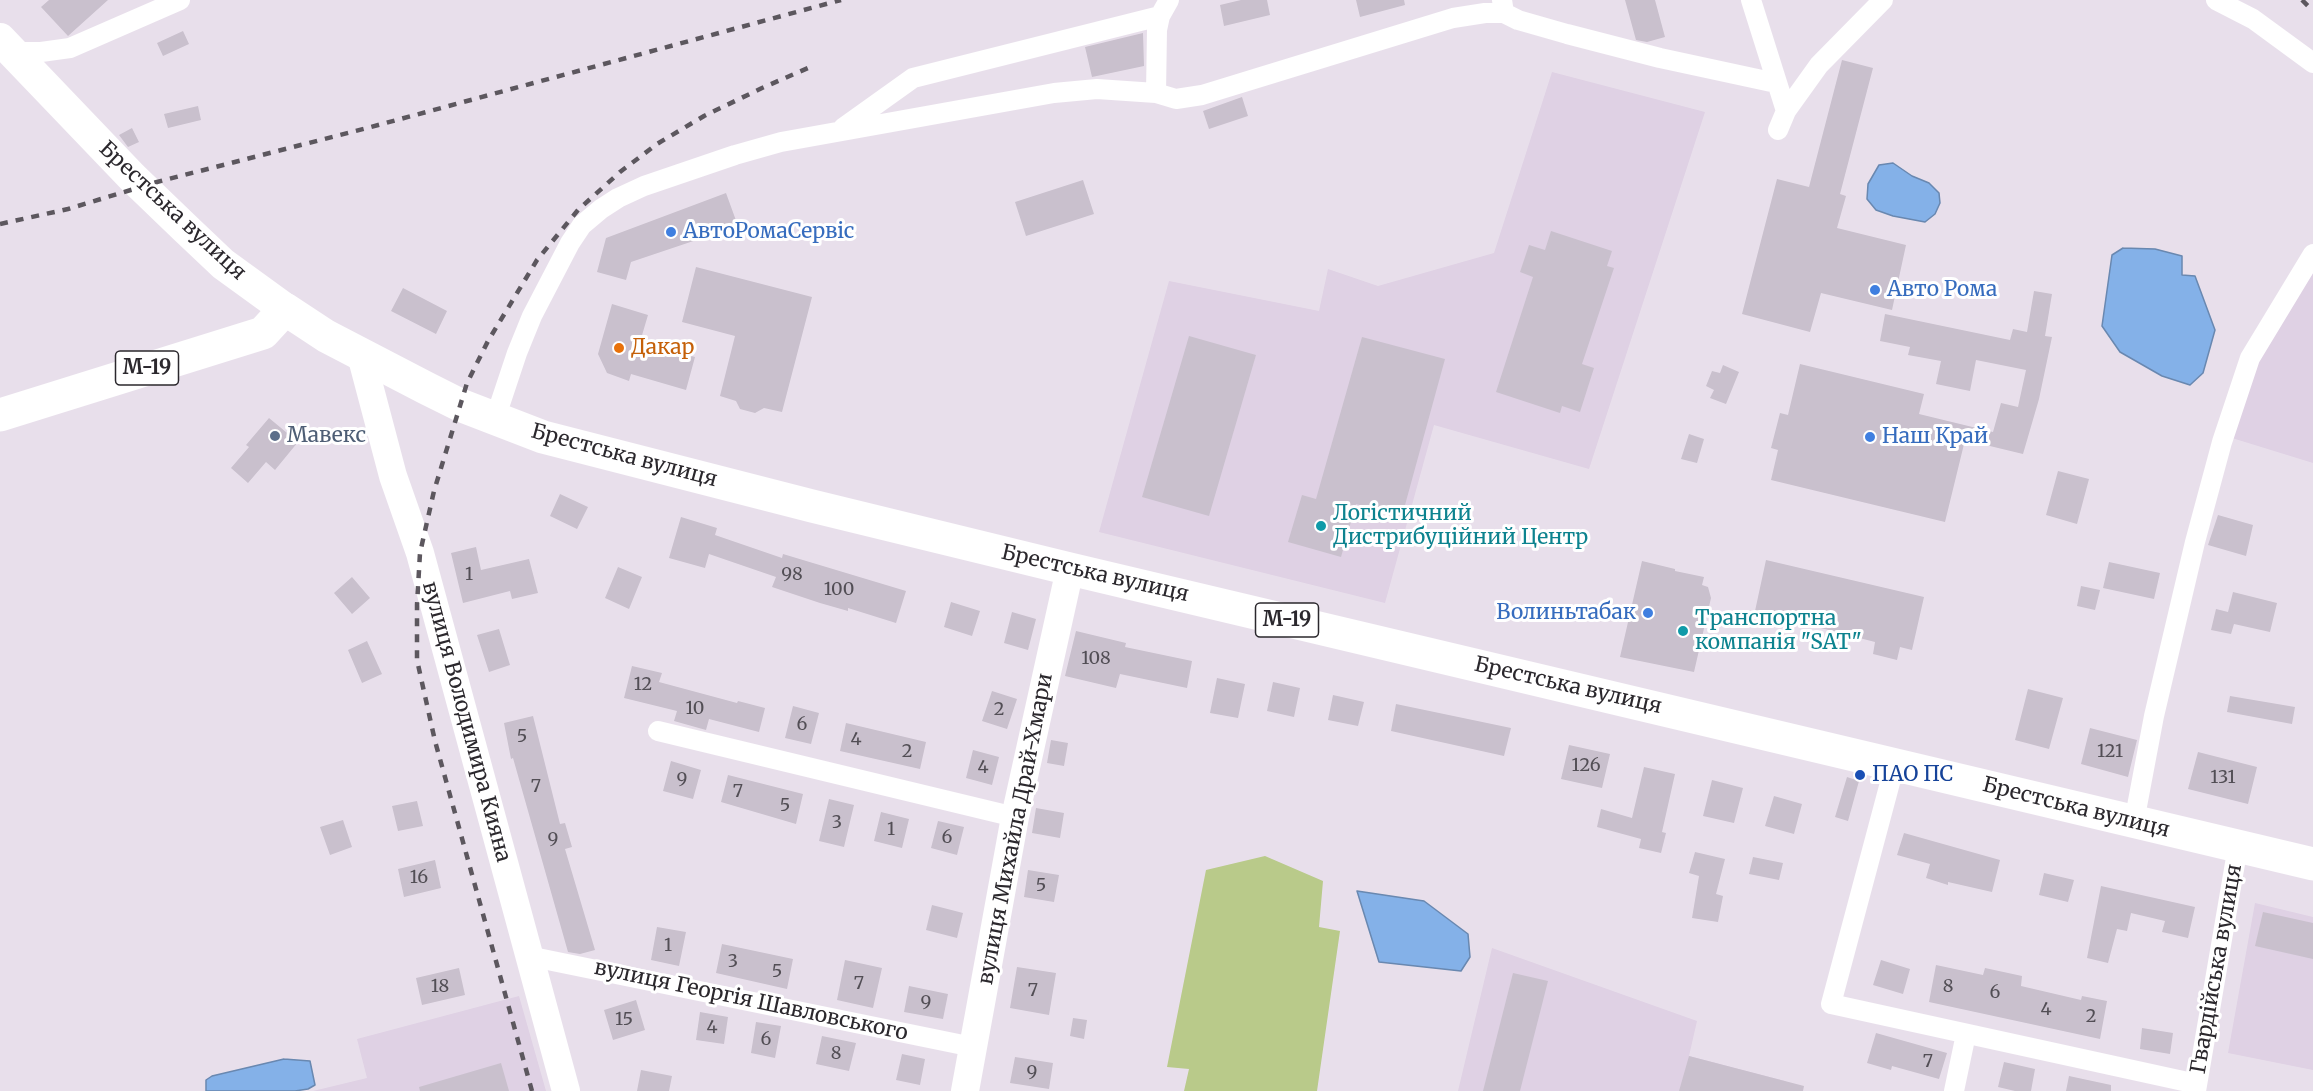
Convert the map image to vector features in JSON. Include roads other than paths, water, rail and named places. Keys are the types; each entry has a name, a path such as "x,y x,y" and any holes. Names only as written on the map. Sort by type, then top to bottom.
{"highway":[{"name":"Брестська вулиця","path":"285,309 322,334 460,405 543,437 1070,569 2313,864"},
{"name":"М-19","path":"0,415 263,333 285,309"}],"main road":[{"name":"Брестська вулиця","path":"7,45 132,177 185,228 223,264 285,309"},
{"name":"вулиця Володимира Кияна","path":"361,355 393,476 420,553 566,1091"},
{"name":"вулиця Михайла Драй-Хмари","path":"965,1091 1014,817 1070,569"}],"street":[{"path":"7,45 41,52 70,48 180,0"},
{"path":"1751,0 1776,83 1782,121 1819,65 1883,0"},
{"path":"2216,0 2253,19 2313,63"},
{"path":"495,419 517,353 551,277 582,225 618,198 644,186 782,142 1054,93 1097,89 1156,93 1176,99 1202,95 1453,18 1485,13 1503,7 1518,20 1588,39 1776,83"},
{"path":"1156,93 1156,40 1165,8"},
{"path":"838,131 913,78 1165,8"},
{"path":"2134,822 2154,716 2195,542 2222,442 2250,358 2313,254"},
{"path":"658,730 1014,817"},
{"path":"1895,764 1831,1004 2197,1088"},
{"name":"Гвардійська вулиця","path":"2197,1088 2238,846"},
{"name":"вулиця Георгія Шавловського","path":"528,956 973,1047"},
{"path":"1954,1091 1966,1034"}],"water":[{"path":"1893,163 1912,176 1929,183 1939,193 1940,203 1935,214 1925,222 1876,210 1867,199 1868,184 1879,165"},
{"path":"2123,248 2155,249 2182,256 2182,275 2195,276 2215,330 2203,373 2190,385 2162,376 2120,352 2102,326 2112,255"},
{"path":"1357,891 1424,901 1468,934 1470,957 1461,971 1379,962"},
{"path":"284,1059 310,1061 315,1085 308,1089 295,1091 206,1091 206,1080 212,1076"}],"railway":[{"path":"0,224 68,209 157,182 367,128 841,0"},
{"path":"2302,0 2313,11"},
{"path":"532,1091 435,741 417,660 420,553 434,491 467,383 488,341 537,260 578,210 620,172 657,144 704,116 815,65"}],"place":[{"name":"АвтоРомаСервіс","path":"671,232"},
{"name":"Авто Рома","path":"1875,290"},
{"name":"Дакар","path":"619,348"},
{"name":"Мавекс","path":"275,436"},
{"name":"Наш Край","path":"1870,437"},
{"name":"Логістичний Дистрибуційний Центр","path":"1321,526"},
{"name":"Волиньтабак","path":"1648,613"},
{"name":"Транспортна компанія \"SAT\"","path":"1683,631"},
{"name":"ПАО ПС","path":"1860,775"}]}
